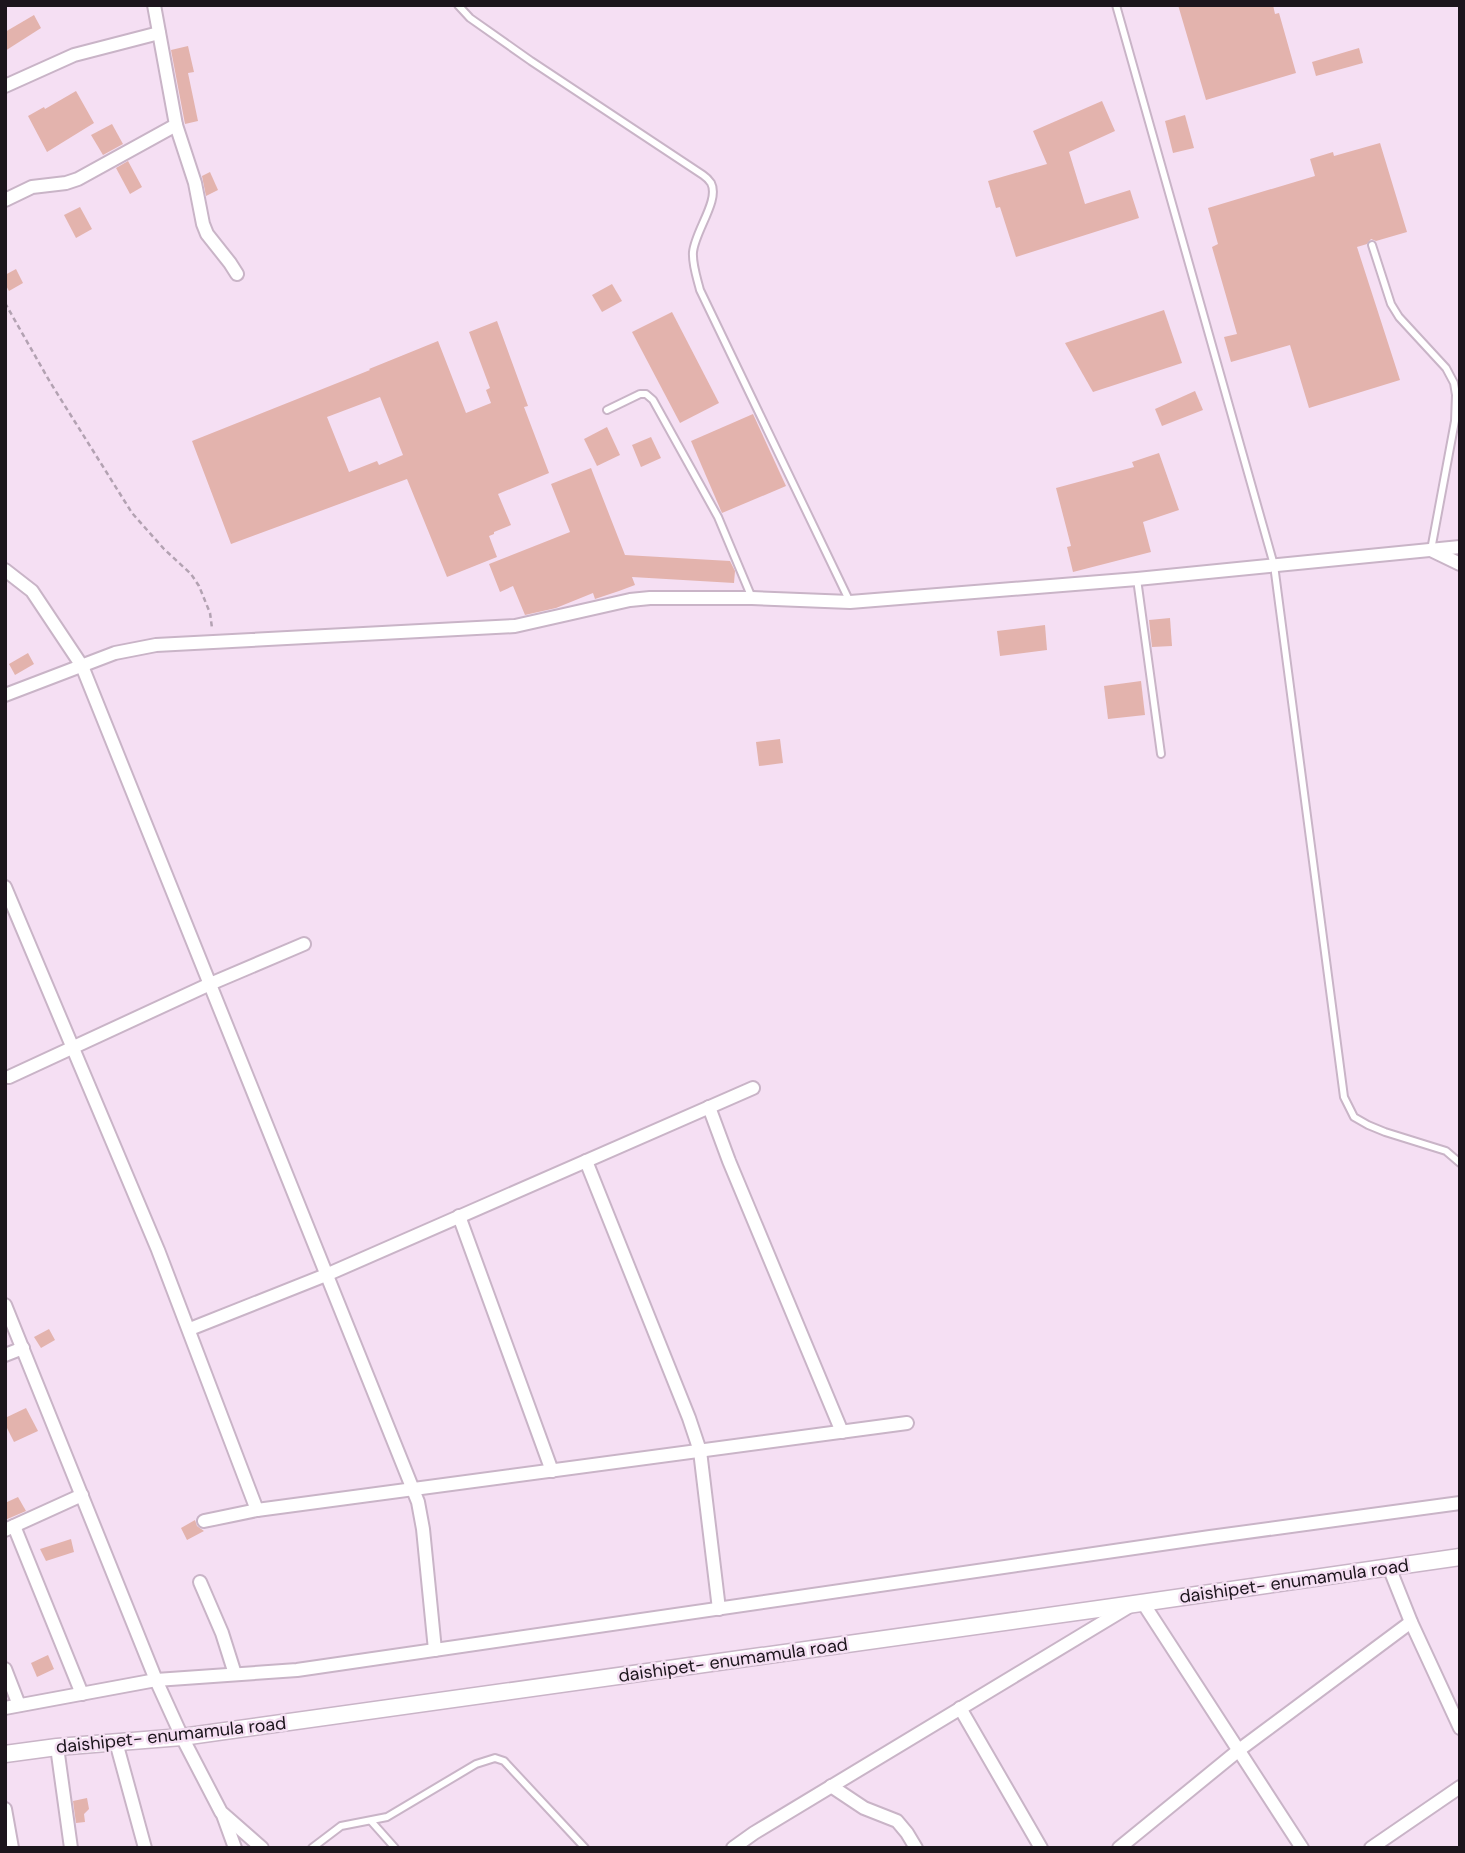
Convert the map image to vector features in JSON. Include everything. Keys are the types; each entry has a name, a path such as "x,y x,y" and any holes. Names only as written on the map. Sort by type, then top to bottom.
{"street":[{"path":"154,5 176,124 195,183 200,212 207,234 237,274"},
{"path":"5,86 74,55 159,33"},
{"path":"5,200 32,187 78,179 176,124"},
{"path":"5,695 115,653 156,646 515,626 630,600 675,597 850,602 1137,579 1460,547"},
{"path":"1431,550 1460,564"},
{"path":"5,570 32,591 82,666 413,1489 423,1529 435,1650"},
{"path":"5,887 190,1329 257,1510"},
{"path":"9,1077 210,984 304,944"},
{"path":"190,1329 327,1275 753,1088"},
{"path":"709,1107 842,1432"},
{"path":"586,1161 700,1451 719,1609"},
{"path":"459,1216 552,1471"},
{"path":"5,1305 156,1680 221,1812 235,1848"},
{"path":"5,1354 23,1348"},
{"path":"204,1521 257,1510 907,1423"},
{"path":"82,1495 10,1528 82,1694"},
{"path":"5,1669 12,1706 156,1680 297,1670 1460,1503"},
{"name":"daishipet- enumamula road","path":"5,1754 182,1737 1460,1557"},
{"path":"1389,1567 1460,1728"},
{"path":"200,1581 222,1633 235,1674"},
{"path":"733,1848 960,1708 1139,1604 1302,1848"},
{"path":"1119,1848 1239,1750 1411,1622"},
{"path":"960,1708 1036,1846"},
{"path":"116,1742 145,1848"},
{"path":"57,1747 71,1848"},
{"path":"831,1786 864,1808 897,1821 916,1848"},
{"path":"1371,1848 1460,1787"},
{"path":"5,1809 12,1848"},
{"path":"221,1812 262,1848"}],"lane":[{"path":"458,5 470,18 531,61 704,175 711,183 711,204 700,227 693,252 700,290 850,602"},
{"path":"1116,5 1274,565 1344,1097 1354,1117 1361,1121 1385,1132 1446,1151 1460,1163"},
{"path":"1372,245 1391,304 1399,317 1446,368 1454,383 1455,421 1431,550"},
{"path":"607,410 640,394 646,394 653,400 718,517 752,598"},
{"path":"1137,579 1161,754"},
{"path":"312,1848 341,1826 387,1817 476,1764 495,1758 504,1761 585,1848"},
{"path":"371,1821 395,1848"}],"path":[{"path":"5,303 50,382 132,513 200,586 210,612 214,641"}],"building":[{"path":"1178,5 1273,5 1275,14 1279,13 1296,73 1206,100"},
{"path":"34,15 41,28 5,51 5,32"},
{"path":"188,46 194,72 188,73 198,121 185,124 171,50"},
{"path":"1359,48 1363,63 1316,76 1312,62"},
{"path":"76,91 94,123 47,152 28,116"},
{"path":"1102,101 1115,131 1069,152 1085,204 1130,190 1139,218 1016,257 1000,207 996,208 988,181 1047,164 1033,131"},
{"path":"1185,115 1194,148 1173,153 1165,121"},
{"path":"112,124 123,144 103,155 91,135"},
{"path":"1380,143 1407,232 1376,241 1371,239 1367,244 1357,247 1400,380 1309,408 1290,345 1231,362 1224,337 1237,334 1212,247 1218,244 1208,208 1315,176 1310,159 1333,152 1334,156"},
{"path":"128,161 142,187 130,194 116,168"},
{"path":"210,172 218,190 206,196 202,176"},
{"path":"80,207 92,229 76,238 64,215"},
{"path":"16,269 23,283 9,291 5,284 5,275"},
{"path":"612,284 622,301 602,312 592,295"},
{"path":"1164,310 1182,363 1093,392 1065,343"},
{"path":"672,312 719,403 680,423 632,332"},
{"path":"497,321 528,406 524,407 549,473 498,494 511,525 489,536 497,557 447,577 407,479 231,544 192,441 438,341 466,413 491,403 486,390 490,388 469,332","holes":["380,397 403,455 379,465 377,461 349,472 327,417"]},
{"path":"1195,391 1203,410 1162,426 1155,409"},
{"path":"753,414 786,486 722,513 691,441"},
{"path":"607,427 620,455 597,466 584,439"},
{"path":"651,437 661,458 641,467 632,445"},
{"path":"1159,453 1179,510 1143,522 1151,552 1073,572 1067,547 1071,546 1056,488 1134,467 1132,462"},
{"path":"591,468 625,555 730,561 735,571 734,583 632,577 635,585 619,591 595,599 593,593 556,608 525,615 513,586 500,592 489,564 570,532 551,484"},
{"path":"1170,618 1172,646 1152,647 1149,620"},
{"path":"1045,625 1047,650 1000,656 997,631"},
{"path":"28,653 34,664 15,675 9,664"},
{"path":"1141,681 1145,715 1108,719 1104,686"},
{"path":"780,739 783,763 759,766 756,742"},
{"path":"49,1329 55,1340 41,1348 34,1337"},
{"path":"26,1408 38,1431 14,1442 5,1424 5,1418"},
{"path":"18,1497 26,1511 5,1520 5,1503"},
{"path":"195,1520 197,1526 204,1531 187,1540 181,1528"},
{"path":"71,1539 74,1552 46,1561 40,1549"},
{"path":"48,1655 54,1669 37,1677 31,1663"},
{"path":"87,1798 89,1809 84,1814 85,1822 76,1823 73,1801"}]}
